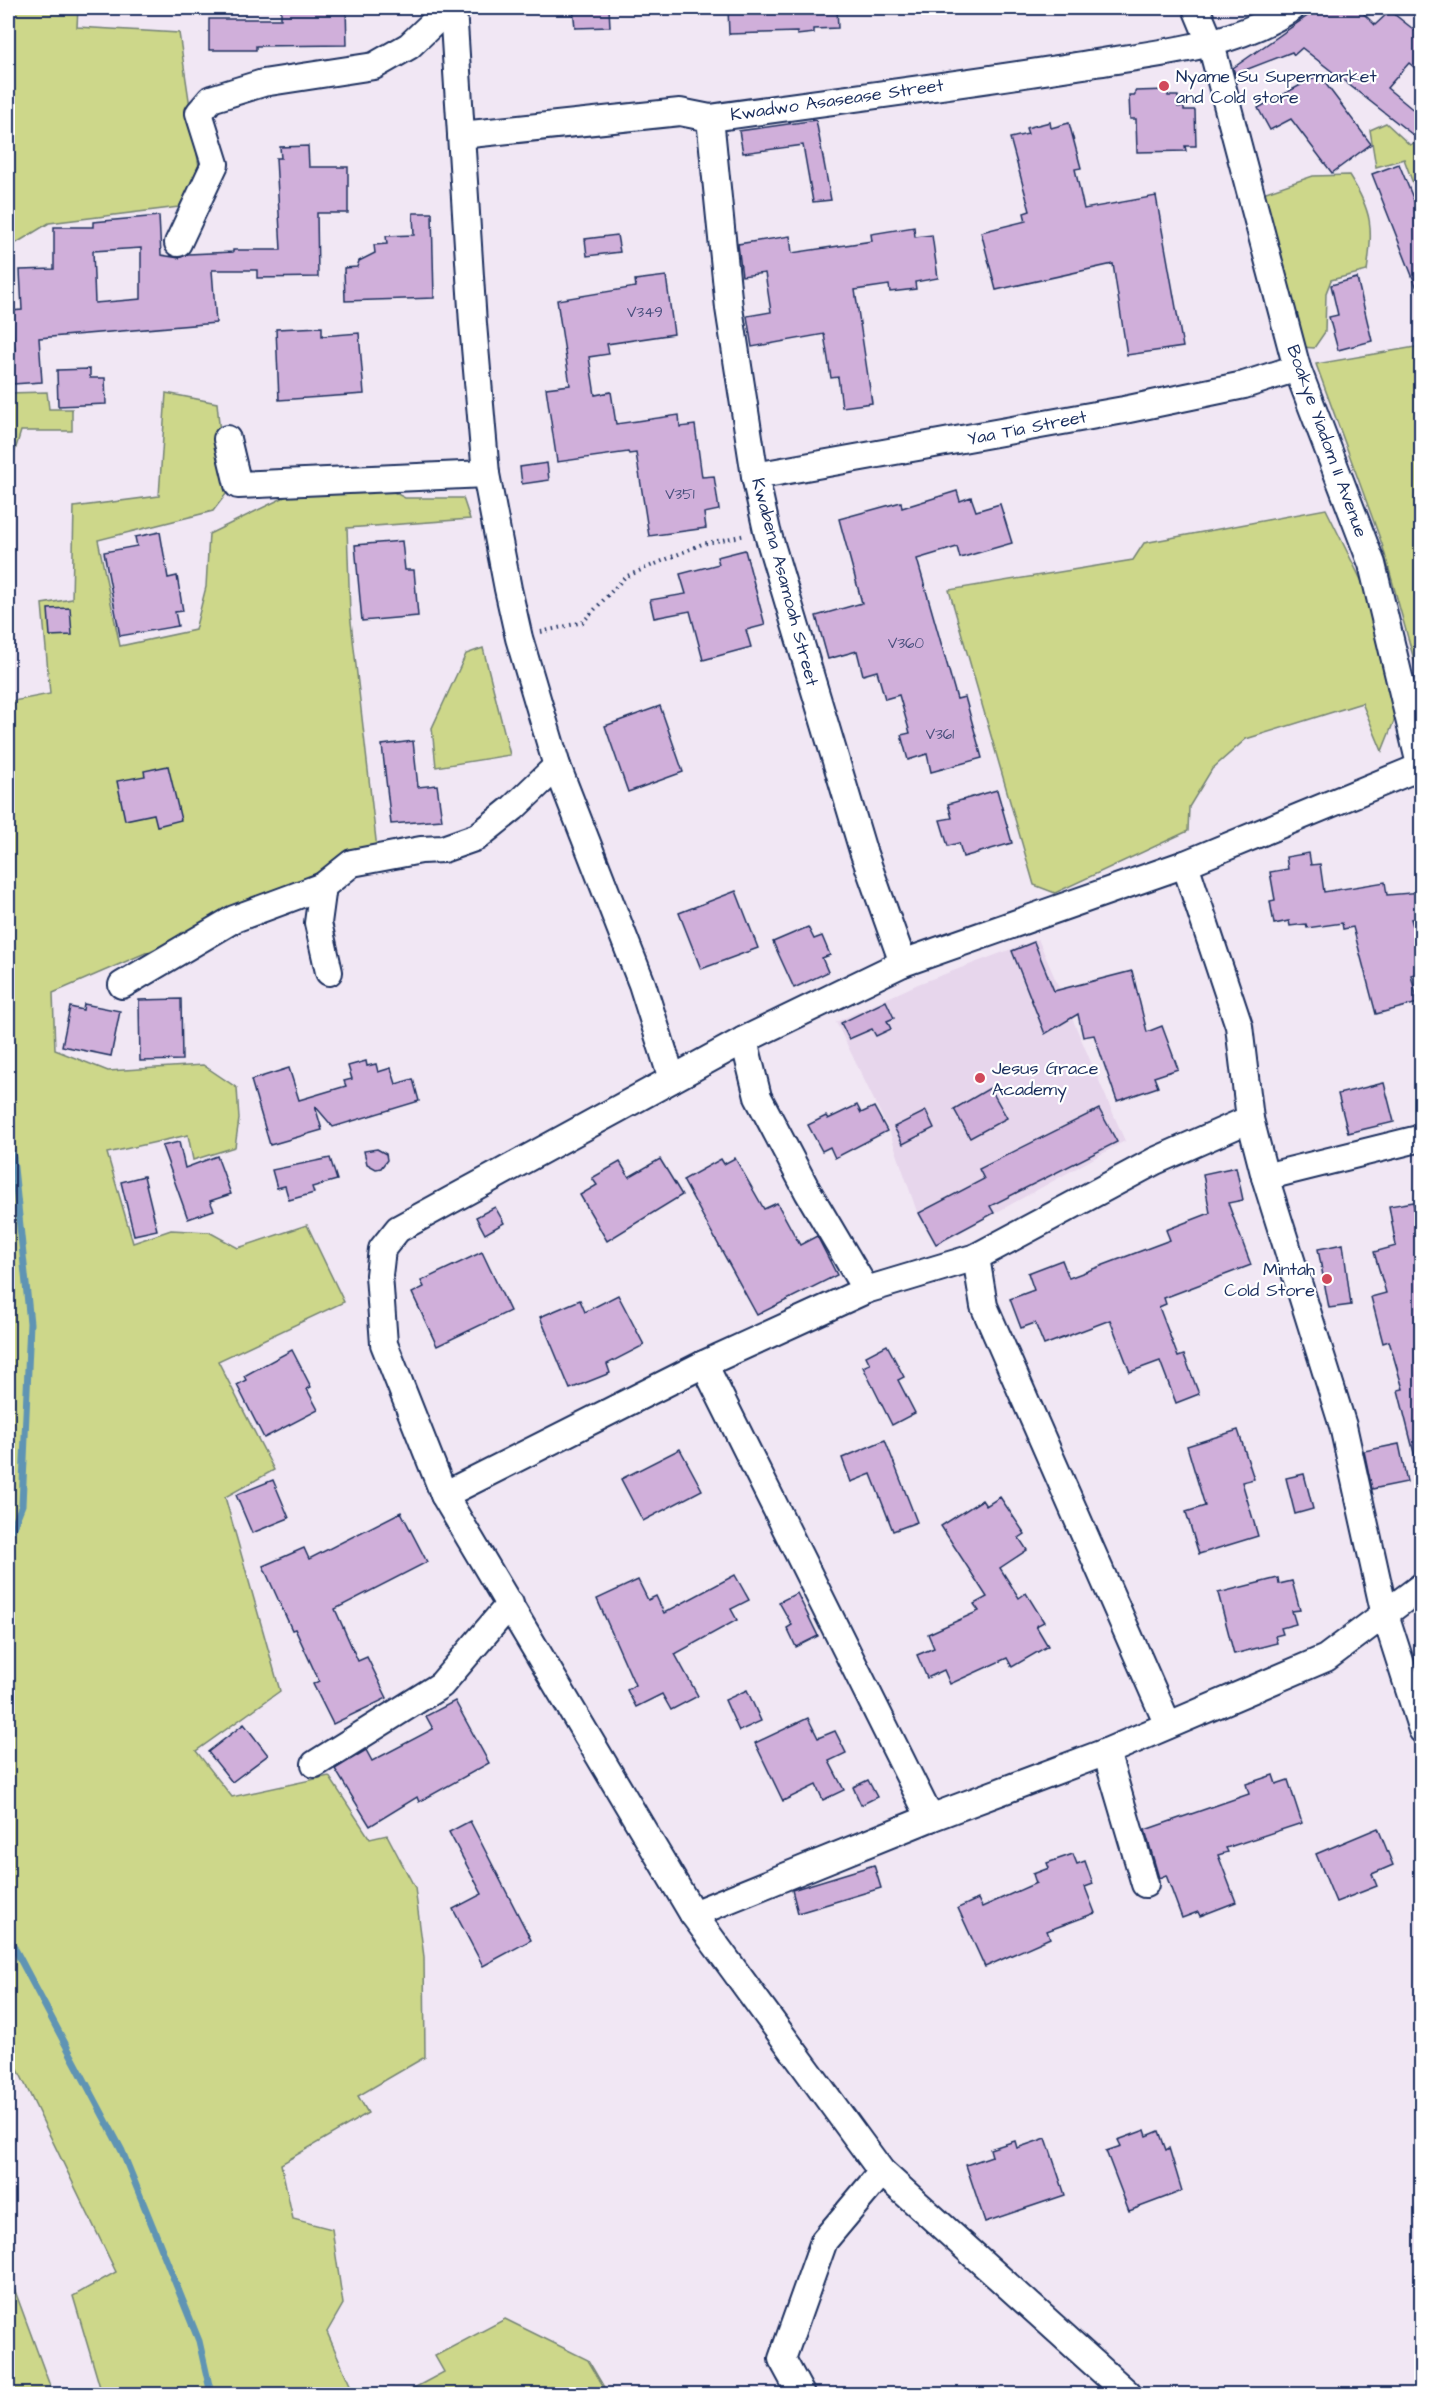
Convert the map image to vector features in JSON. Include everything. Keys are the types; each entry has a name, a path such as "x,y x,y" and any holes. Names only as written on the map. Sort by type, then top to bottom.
{"street":[{"path":"451,8 486,474 519,638 556,766 642,984 672,1078"},
{"path":"178,243 215,164 199,113 211,99 282,79 374,66 409,46 451,8"},
{"name":"Boakye Yiadom II Avenue","path":"1196,8 1212,44 1297,368 1372,564 1421,770"},
{"name":"Kwadwo Asasease Street","path":"461,135 680,112 710,118 984,80 1212,44 1249,31 1292,8"},
{"name":"Kwabena Asamoah Street","path":"710,118 729,308 755,476 767,531 863,851 903,963"},
{"name":"Yaa Tia Street","path":"755,476 1124,410 1244,385 1297,368"},
{"path":"227,439 238,485 486,474"},
{"path":"122,985 234,919 323,886 352,863 421,850 443,849 477,837 513,808 556,766"},
{"path":"1128,2394 882,2172 693,1914 444,1495 384,1344 379,1275 382,1249 398,1229 672,1078 744,1040 903,963 1185,864 1421,770"},
{"path":"1185,864 1239,1026 1250,1119 1265,1178 1343,1426 1384,1611 1422,1730"},
{"path":"323,886 318,923 329,972"},
{"path":"744,1040 759,1097 808,1192 866,1290"},
{"path":"444,1495 704,1364 866,1290 976,1257 1155,1161 1250,1119"},
{"path":"1265,1178 1422,1138"},
{"path":"976,1257 984,1306 1168,1725"},
{"path":"704,1364 930,1818"},
{"path":"693,1914 930,1818 1106,1752 1326,1658 1384,1611 1422,1586"},
{"path":"315,1764 441,1685 510,1605"},
{"path":"1106,1752 1145,1884"},
{"path":"801,2394 782,2359 824,2241 882,2172"}],"path":[{"path":"519,638 583,622 626,577 702,544 767,531"}],"shaded area":[{"name":"Jesus Grace Academy","path":"1038,939 1125,1141 936,1246 917,1212 890,1133 836,1022 918,984"}],"green space":[{"path":"8,8 78,8 77,27 179,33 199,167 179,207 49,223 13,245 8,345"},
{"path":"1386,123 1410,145 1421,139 1421,205 1404,159 1376,167 1370,130"},
{"path":"1349,175 1367,210 1370,243 1367,271 1331,280 1326,293 1325,332 1314,348 1302,347 1263,193 1313,176"},
{"path":"1422,346 1421,685 1382,544 1316,364"},
{"path":"47,392 49,409 72,409 72,431 21,431 10,467 8,467 8,393"},
{"path":"166,393 217,403 226,494 213,511 98,540 120,646 195,630 206,587 209,534 295,492 380,485 405,498 463,498 470,519 347,528 350,613 377,849 343,858 277,896 53,993 55,1050 108,1071 203,1065 237,1088 239,1119 235,1147 193,1160 188,1135 107,1153 133,1243 171,1230 209,1232 238,1248 307,1225 344,1302 218,1361 274,1470 225,1497 280,1691 196,1751 232,1797 329,1776 370,1839 387,1835 415,1888 424,1957 425,2057 358,2096 368,2113 281,2164 293,2219 332,2229 343,2304 327,2332 354,2394 102,2394 73,2296 116,2272 8,2049 8,702 50,694 42,604 72,599 74,507 159,496"},
{"path":"1326,509 1372,602 1396,716 1382,751 1362,703 1246,739 1212,769 1189,807 1188,831 1055,893 1034,885 949,590 1133,560 1144,543"},
{"path":"483,648 510,755 436,767 432,728 466,654"},
{"path":"8,2272 53,2394 8,2394 8,2293 14,2290 8,2282"},
{"path":"505,2319 588,2360 608,2394 484,2394 482,2392 477,2394 403,2394 444,2372 435,2356"}],"building":[{"path":"281,8 346,8 347,45 256,46 256,50 209,50 209,19 281,19"},
{"path":"573,8 609,8 610,27 575,28"},
{"path":"728,8 837,8 838,28 814,29 814,33 797,35 797,32 729,34"},
{"path":"1319,8 1358,8 1375,25 1390,11 1422,36 1422,74 1409,63 1387,88 1422,117 1422,142 1302,48 1294,55 1292,52 1235,74 1233,68"},
{"path":"1319,75 1371,144 1332,173 1291,119 1270,130 1258,108"},
{"path":"1168,90 1168,96 1178,96 1178,107 1184,107 1184,110 1195,110 1196,146 1185,146 1186,151 1137,152 1136,119 1130,119 1129,95 1135,95 1135,91"},
{"path":"816,120 831,200 813,202 803,145 743,153 739,131"},
{"path":"1050,122 1051,128 1069,123 1081,168 1075,169 1084,209 1156,196 1183,347 1127,355 1113,264 996,290 981,232 1026,221 1024,213 1030,211 1010,138 1028,134 1026,128"},
{"path":"308,146 309,167 348,167 348,213 317,213 318,277 257,278 257,270 212,270 216,323 39,338 42,382 13,384 10,352 15,351 11,311 22,310 20,270 54,269 54,227 93,227 93,222 159,216 161,255 179,258 188,254 233,252 233,250 281,250 276,158 281,158 280,147","holes":["141,248 141,299 95,303 93,251"]},
{"path":"1399,164 1422,220 1420,296 1372,174"},
{"path":"413,213 432,213 434,298 345,301 344,268 357,267 359,261 375,253 374,245 387,244 386,236 414,235"},
{"path":"914,227 915,237 932,235 938,278 915,282 916,289 890,292 889,285 855,290 872,403 842,407 838,377 831,378 824,334 752,347 747,316 771,312 765,273 742,276 738,244 790,236 792,253 872,241 871,234"},
{"path":"617,235 620,252 587,256 585,239"},
{"path":"666,276 674,334 607,344 609,354 589,357 595,395 611,392 616,424 679,415 680,427 695,425 702,477 714,476 719,510 704,513 706,528 649,536 636,453 629,454 628,452 557,462 546,388 570,385 557,300 636,287 635,280"},
{"path":"1357,278 1372,341 1338,350 1329,317 1338,315 1331,285"},
{"path":"322,327 322,336 359,333 364,394 279,400 276,329"},
{"path":"90,369 90,378 105,378 106,404 58,406 57,370"},
{"path":"547,463 549,480 522,484 520,467"},
{"path":"957,491 960,501 971,497 976,511 1000,504 1012,543 960,558 957,547 917,559 957,699 965,697 982,758 931,772 927,754 908,760 901,735 910,733 899,695 885,699 877,671 863,675 857,651 828,659 816,616 862,603 839,519 901,502 902,508"},
{"path":"160,532 168,578 177,576 183,611 175,612 178,626 120,636 104,552 137,546 135,537"},
{"path":"402,541 405,570 414,570 418,616 362,621 355,545"},
{"path":"745,550 765,625 746,630 751,647 703,660 690,611 654,618 650,600 686,594 680,574 719,564 717,557"},
{"path":"70,608 72,635 50,636 48,609"},
{"path":"660,706 683,772 628,792 605,726"},
{"path":"413,741 418,787 437,785 442,820 391,824 382,745"},
{"path":"168,766 181,820 157,826 154,814 125,820 117,781 145,776 144,771"},
{"path":"997,790 1012,843 963,857 959,843 948,846 940,820 952,818 948,804"},
{"path":"1309,853 1311,865 1320,864 1324,892 1385,882 1387,895 1422,892 1422,918 1411,919 1422,957 1422,972 1411,975 1418,1003 1376,1014 1353,927 1343,929 1342,923 1307,928 1306,924 1290,926 1289,921 1274,924 1270,901 1275,900 1270,872 1288,869 1286,857"},
{"path":"736,891 758,948 701,969 679,913"},
{"path":"808,927 814,939 822,936 830,955 822,958 828,972 794,988 773,942"},
{"path":"1034,942 1054,991 1132,971 1147,1032 1162,1026 1178,1069 1154,1077 1158,1087 1117,1101 1094,1035 1083,1037 1078,1014 1045,1034 1012,951"},
{"path":"181,999 182,1060 140,1061 139,1000"},
{"path":"886,1001 894,1018 887,1021 891,1029 876,1036 872,1029 849,1039 841,1023"},
{"path":"84,1004 120,1011 111,1056 62,1046 70,1007 83,1010"},
{"path":"366,1061 367,1066 376,1064 378,1072 391,1068 396,1084 413,1079 419,1101 333,1127 315,1106 322,1130 270,1145 251,1080 289,1068 299,1100 346,1086 344,1081 352,1079 348,1066"},
{"path":"1384,1083 1394,1122 1348,1133 1338,1094"},
{"path":"990,1088 1007,1118 970,1138 954,1109"},
{"path":"857,1105 861,1113 874,1107 887,1131 835,1158 830,1147 822,1151 808,1125 826,1116 828,1119"},
{"path":"1099,1109 1117,1142 990,1206 994,1213 936,1244 919,1213 984,1179 979,1169"},
{"path":"926,1111 934,1128 903,1144 894,1127"},
{"path":"179,1142 185,1168 217,1156 231,1194 210,1201 214,1210 188,1219 162,1146"},
{"path":"377,1149 386,1154 387,1160 381,1168 376,1169 367,1164 364,1151"},
{"path":"330,1158 337,1180 312,1187 314,1193 289,1200 285,1186 277,1188 272,1170"},
{"path":"735,1158 764,1209 777,1203 800,1245 817,1236 837,1275 757,1315 683,1180 721,1159 724,1164"},
{"path":"660,1159 682,1195 607,1241 580,1195 597,1185 592,1178 620,1162 629,1177"},
{"path":"1236,1167 1243,1200 1228,1203 1251,1265 1164,1298 1166,1304 1159,1307 1178,1357 1184,1355 1199,1394 1176,1403 1160,1361 1130,1372 1110,1320 1044,1345 1035,1323 1021,1328 1010,1299 1034,1290 1028,1273 1062,1260 1069,1278 1170,1240 1166,1230 1210,1213 1203,1174"},
{"path":"144,1176 157,1230 134,1235 121,1182"},
{"path":"1413,1202 1422,1250 1422,1457 1415,1457 1398,1390 1403,1389 1389,1341 1383,1343 1371,1297 1386,1293 1374,1252 1396,1246 1389,1206"},
{"path":"495,1207 504,1223 485,1234 476,1217"},
{"path":"1343,1244 1351,1305 1329,1308 1318,1249"},
{"path":"482,1252 510,1311 437,1346 412,1293 424,1287 421,1281"},
{"path":"618,1295 644,1345 607,1364 610,1373 570,1389 540,1317 580,1300 585,1312"},
{"path":"887,1345 904,1377 898,1380 915,1413 892,1425 863,1367 870,1364 866,1356"},
{"path":"292,1350 311,1387 307,1389 318,1410 264,1438 237,1385 246,1380 244,1376"},
{"path":"1238,1430 1254,1479 1242,1482 1258,1536 1199,1554 1186,1512 1205,1506 1187,1446"},
{"path":"885,1440 917,1522 893,1531 871,1474 851,1482 842,1458"},
{"path":"1399,1444 1407,1482 1372,1489 1364,1451"},
{"path":"680,1449 702,1490 643,1521 621,1479"},
{"path":"1304,1474 1313,1509 1295,1514 1286,1478"},
{"path":"273,1480 289,1518 252,1533 236,1495"},
{"path":"1000,1497 1025,1534 1019,1538 1027,1550 1000,1568 1019,1598 1026,1593 1044,1622 1036,1626 1048,1646 1012,1667 1007,1658 950,1684 944,1670 927,1678 917,1655 934,1648 928,1634 979,1611 974,1604 987,1597 941,1526 982,1500 986,1506"},
{"path":"401,1512 427,1562 335,1609 358,1661 367,1657 387,1698 333,1724 313,1684 319,1681 295,1629 292,1630 263,1566 304,1548 309,1559"},
{"path":"735,1575 749,1600 731,1609 737,1620 675,1654 698,1696 671,1710 662,1694 636,1707 627,1690 635,1685 597,1599 638,1580 648,1600 656,1596 664,1613"},
{"path":"1278,1578 1279,1584 1292,1581 1300,1610 1292,1611 1296,1624 1281,1628 1283,1634 1275,1636 1277,1643 1234,1654 1218,1593"},
{"path":"797,1593 818,1636 796,1647 787,1628 792,1625 779,1602"},
{"path":"747,1690 761,1721 739,1731 725,1700"},
{"path":"455,1701 489,1763 419,1802 417,1797 370,1826 335,1769 366,1750 372,1761 433,1729 426,1716"},
{"path":"808,1718 818,1738 835,1731 846,1753 829,1761 844,1790 823,1800 816,1785 783,1801 755,1743"},
{"path":"244,1724 268,1755 232,1782 208,1752"},
{"path":"1273,1775 1276,1784 1288,1780 1302,1823 1226,1848 1228,1852 1218,1855 1236,1902 1200,1916 1198,1912 1182,1918 1166,1875 1159,1878 1145,1830 1249,1794 1246,1784"},
{"path":"868,1780 877,1797 861,1805 853,1787"},
{"path":"470,1821 531,1940 483,1966 453,1909 482,1894 449,1832"},
{"path":"1378,1828 1393,1865 1372,1874 1377,1886 1336,1902 1316,1854"},
{"path":"1073,1854 1077,1864 1085,1861 1093,1884 1085,1887 1095,1913 1047,1931 1050,1938 985,1967 958,1908 978,1899 982,1907 1036,1883 1033,1874 1049,1868 1047,1863"},
{"path":"874,1865 881,1888 798,1913 792,1890"},
{"path":"1145,2130 1147,2136 1159,2131 1166,2150 1169,2148 1182,2191 1129,2211 1106,2151 1121,2146 1118,2140"},
{"path":"1046,2138 1065,2195 985,2222 966,2165 992,2156 990,2149 1015,2141 1017,2148"}],"waterway":[{"path":"8,1139 13,1158 30,1323 22,1505 8,1540"},
{"path":"8,1936 122,2151 199,2341 211,2394"}],"place":[{"name":"Nyame Su Supermarket and Cold store","path":"1164,86"},
{"name":"Jesus Grace Academy","path":"980,1078"},
{"name":"Mintah Cold Store","path":"1327,1279"}]}
